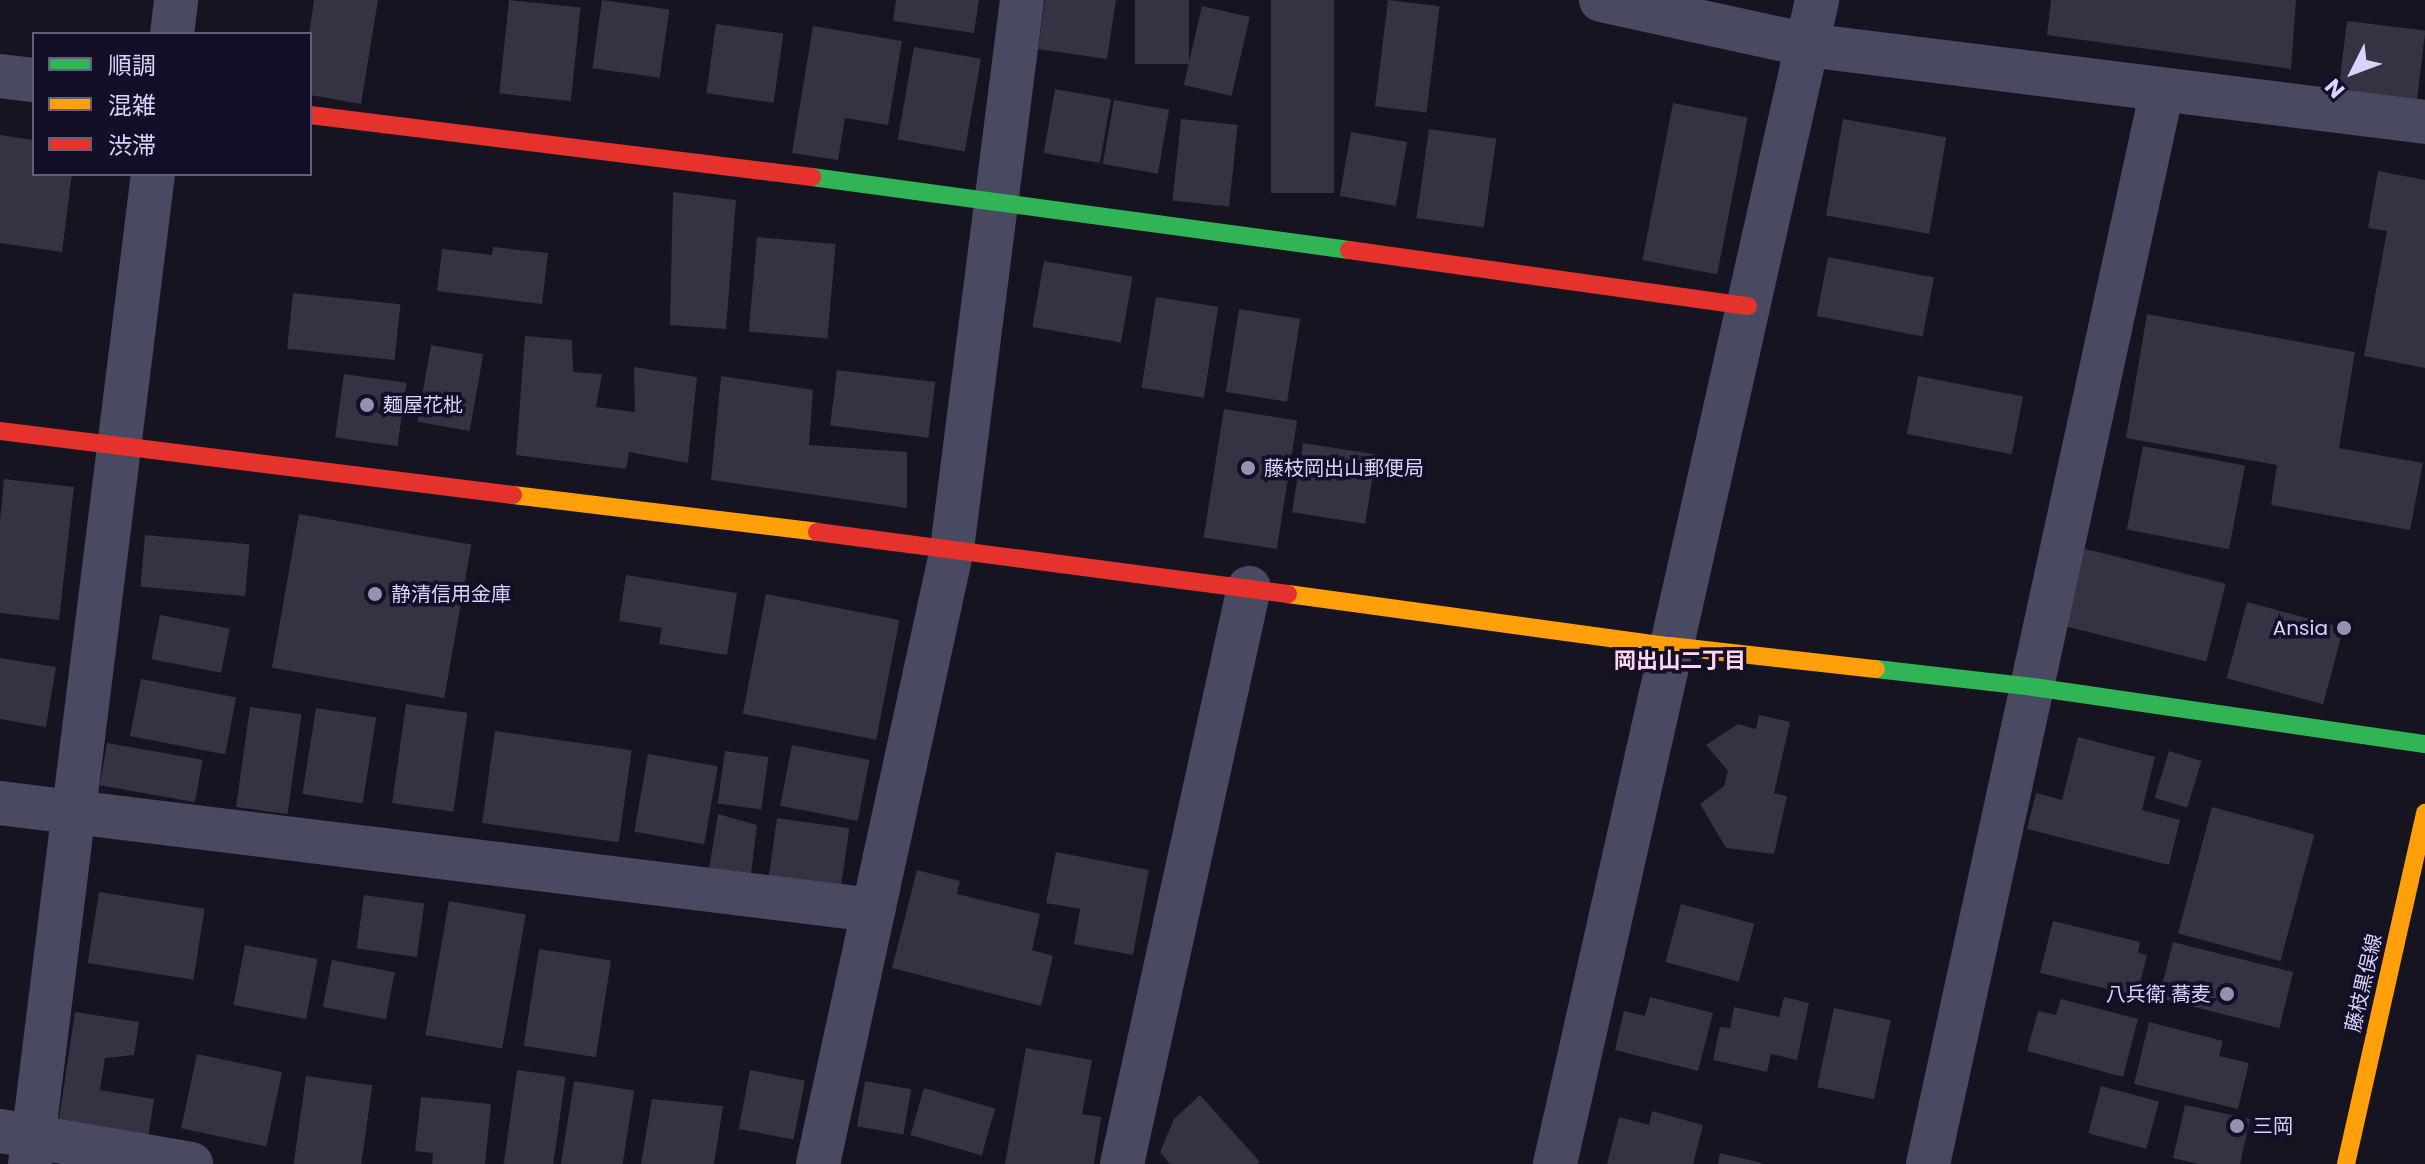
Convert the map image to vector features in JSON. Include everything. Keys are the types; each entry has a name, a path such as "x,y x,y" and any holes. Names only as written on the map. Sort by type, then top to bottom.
{"street":[{"path":"172,32 176,0"},
{"path":"818,1164 952,549 1022,0"},
{"path":"1601,0 1807,45 2425,122"},
{"path":"1555,1164 1817,0"},
{"path":"0,76 32,80"},
{"path":"1928,1164 2162,90"},
{"path":"312,115 995,200 1748,306"},
{"path":"153,176 73,812 21,1144 191,1164"},
{"path":"0,431 952,549 1670,646 2033,687 2425,744"},
{"path":"1122,1164 1249,588"},
{"path":"0,803 873,910"},
{"name":"藤枝黒俣線","path":"2346,1164 2425,813"}],"building":[{"path":"314,0 378,0 361,104 312,95 312,32 309,32"},
{"path":"509,0 581,8 571,101 499,93"},
{"path":"602,0 669,9 660,78 592,68"},
{"path":"896,0 979,0 974,33 893,21"},
{"path":"1045,0 1116,0 1107,59 1038,49"},
{"path":"1135,0 1189,0 1189,64 1135,64"},
{"path":"1271,0 1334,0 1334,193 1271,193"},
{"path":"1388,0 1440,6 1427,113 1375,106"},
{"path":"2051,0 2296,0 2291,69 2047,35"},
{"path":"1202,6 1250,17 1232,96 1184,85"},
{"path":"2347,21 2425,31 2417,99 2339,89"},
{"path":"716,24 783,33 774,103 706,93"},
{"path":"813,26 902,41 888,125 845,118 838,160 792,153"},
{"path":"914,47 981,59 965,151 898,140"},
{"path":"1055,89 1111,99 1100,163 1044,153"},
{"path":"1114,100 1169,110 1158,174 1103,164"},
{"path":"1673,103 1748,118 1717,275 1642,260"},
{"path":"1181,119 1238,125 1229,207 1172,201"},
{"path":"1843,119 1946,137 1929,234 1826,216"},
{"path":"1429,129 1496,138 1484,228 1416,218"},
{"path":"1351,132 1407,142 1396,206 1340,196"},
{"path":"0,135 32,140 32,176 72,176 62,252 0,243"},
{"path":"2378,171 2425,180 2425,368 2364,356 2387,231 2368,228"},
{"path":"673,192 736,200 726,329 670,325"},
{"path":"757,237 836,244 827,339 749,332"},
{"path":"493,247 548,253 542,304 437,291 442,249 492,255"},
{"path":"1828,257 1934,278 1923,337 1817,316"},
{"path":"1044,261 1133,277 1121,343 1032,327"},
{"path":"293,293 400,304 395,360 287,349"},
{"path":"1156,297 1218,307 1204,398 1142,388"},
{"path":"1239,309 1300,319 1287,402 1226,392"},
{"path":"2147,314 2355,352 2339,448 2423,463 2410,530 2271,505 2277,465 2126,438"},
{"path":"525,336 572,340 573,372 602,374 596,407 635,412 634,367 697,377 688,463 629,452 626,469 516,455"},
{"path":"431,345 483,354 470,431 417,422"},
{"path":"837,370 935,382 928,438 830,426"},
{"path":"344,374 406,383 397,446 335,437"},
{"path":"721,376 813,390 809,445 907,452 907,508 711,480"},
{"path":"1918,376 2023,396 2012,454 1907,434"},
{"path":"1224,409 1297,421 1277,549 1204,537"},
{"path":"1303,443 1376,455 1365,524 1292,512"},
{"path":"2143,446 2245,466 2229,549 2127,529"},
{"path":"4,479 74,487 59,620 0,613 0,521"},
{"path":"299,514 471,544 444,698 272,668"},
{"path":"145,535 250,544 245,596 140,587"},
{"path":"2082,548 2226,584 2206,661 2063,626"},
{"path":"626,575 737,593 727,655 659,644 662,628 619,621"},
{"path":"766,594 900,620 876,740 743,714"},
{"path":"2247,602 2344,628 2323,704 2227,678"},
{"path":"160,615 230,629 221,673 151,659"},
{"path":"0,658 56,667 46,727 0,719"},
{"path":"141,679 236,698 225,754 130,736"},
{"path":"406,704 467,713 453,812 392,803"},
{"path":"250,707 301,714 287,814 236,807"},
{"path":"316,708 376,718 363,803 302,794"},
{"path":"1759,715 1790,722 1774,793 1787,796 1774,854 1726,848 1700,804 1724,786 1728,771 1706,745 1738,724 1756,729"},
{"path":"495,731 632,750 619,842 482,823"},
{"path":"2078,737 2155,757 2142,810 2180,820 2169,865 2027,829 2036,793 2062,800"},
{"path":"107,743 203,760 195,802 100,785"},
{"path":"792,745 870,760 858,821 780,806"},
{"path":"725,751 769,757 761,810 718,803"},
{"path":"2169,751 2202,761 2187,808 2155,798"},
{"path":"648,754 718,766 704,844 634,832"},
{"path":"2212,807 2314,834 2280,961 2178,934"},
{"path":"718,814 757,825 750,882 709,869"},
{"path":"777,818 849,828 841,891 768,880"},
{"path":"1056,852 1149,870 1133,955 1074,944 1080,909 1046,903"},
{"path":"917,870 960,881 957,894 1040,914 1032,950 1053,956 1041,1006 892,968"},
{"path":"99,892 205,909 193,980 88,963"},
{"path":"364,895 424,903 417,957 356,948"},
{"path":"449,901 526,915 502,1048 425,1035"},
{"path":"1681,904 1754,924 1739,982 1665,962"},
{"path":"2053,921 2140,942 2138,953 2147,955 2137,996 2040,973"},
{"path":"2173,942 2293,972 2279,1028 2159,998"},
{"path":"245,945 318,959 306,1019 233,1005"},
{"path":"539,949 611,960 596,1057 524,1046"},
{"path":"332,960 395,972 386,1019 323,1007"},
{"path":"1650,997 1713,1013 1698,1071 1615,1050 1624,1011 1645,1016"},
{"path":"1784,997 1809,1003 1797,1060 1771,1054 1767,1072 1713,1060 1720,1027 1730,1028 1734,1007 1779,1017"},
{"path":"2061,999 2138,1019 2123,1077 2027,1051 2038,1011 2056,1015"},
{"path":"1834,1008 1891,1020 1874,1099 1817,1087"},
{"path":"75,1012 139,1022 134,1055 105,1058 100,1090 154,1099 147,1146 57,1132"},
{"path":"2149,1022 2223,1041 2219,1056 2249,1063 2238,1109 2134,1084"},
{"path":"1026,1048 1092,1060 1082,1114 1101,1117 1094,1164 1005,1164"},
{"path":"197,1054 282,1072 266,1146 181,1128"},
{"path":"517,1070 566,1077 553,1164 504,1164"},
{"path":"750,1070 805,1081 794,1140 739,1129"},
{"path":"306,1076 372,1085 361,1164 294,1164"},
{"path":"574,1081 634,1091 623,1164 561,1164"},
{"path":"865,1081 911,1089 903,1134 857,1126"},
{"path":"2101,1086 2159,1102 2146,1149 2088,1133"},
{"path":"924,1088 995,1108 982,1155 910,1135"},
{"path":"1200,1095 1260,1162 1170,1164 1160,1152 1174,1119"},
{"path":"421,1097 491,1104 485,1164 432,1164 433,1153 415,1151"},
{"path":"652,1099 723,1106 714,1164 641,1164"},
{"path":"2185,1105 2250,1119 2240,1164 2198,1164 2173,1158"},
{"path":"1652,1111 1703,1125 1693,1164 1607,1164 1619,1117 1649,1125"},
{"path":"1720,1153 1762,1163 1718,1164"}],"traffic: fast":[{"path":"812,177 1349,250"},
{"path":"1876,669 2033,687 2425,744"}],"traffic: slow":[{"path":"513,495 817,532"},
{"path":"1288,594 1670,646 1876,669"},
{"path":"2346,1164 2425,813"}],"traffic: jam":[{"path":"312,115 812,177"},
{"path":"1349,250 1748,306"},
{"path":"0,431 513,495"},
{"path":"817,532 1288,594"}],"place":[{"name":"麺屋花枇","path":"367,405"},
{"name":"藤枝岡出山郵便局","path":"1248,468"},
{"name":"静清信用金庫","path":"375,594"},
{"name":"Ansia","path":"2344,628"},
{"name":"八兵衛 蕎麦","path":"2227,994"},
{"name":"三岡","path":"2237,1126"}],"district":[{"name":"岡出山二丁目","path":"1680,661"}]}
